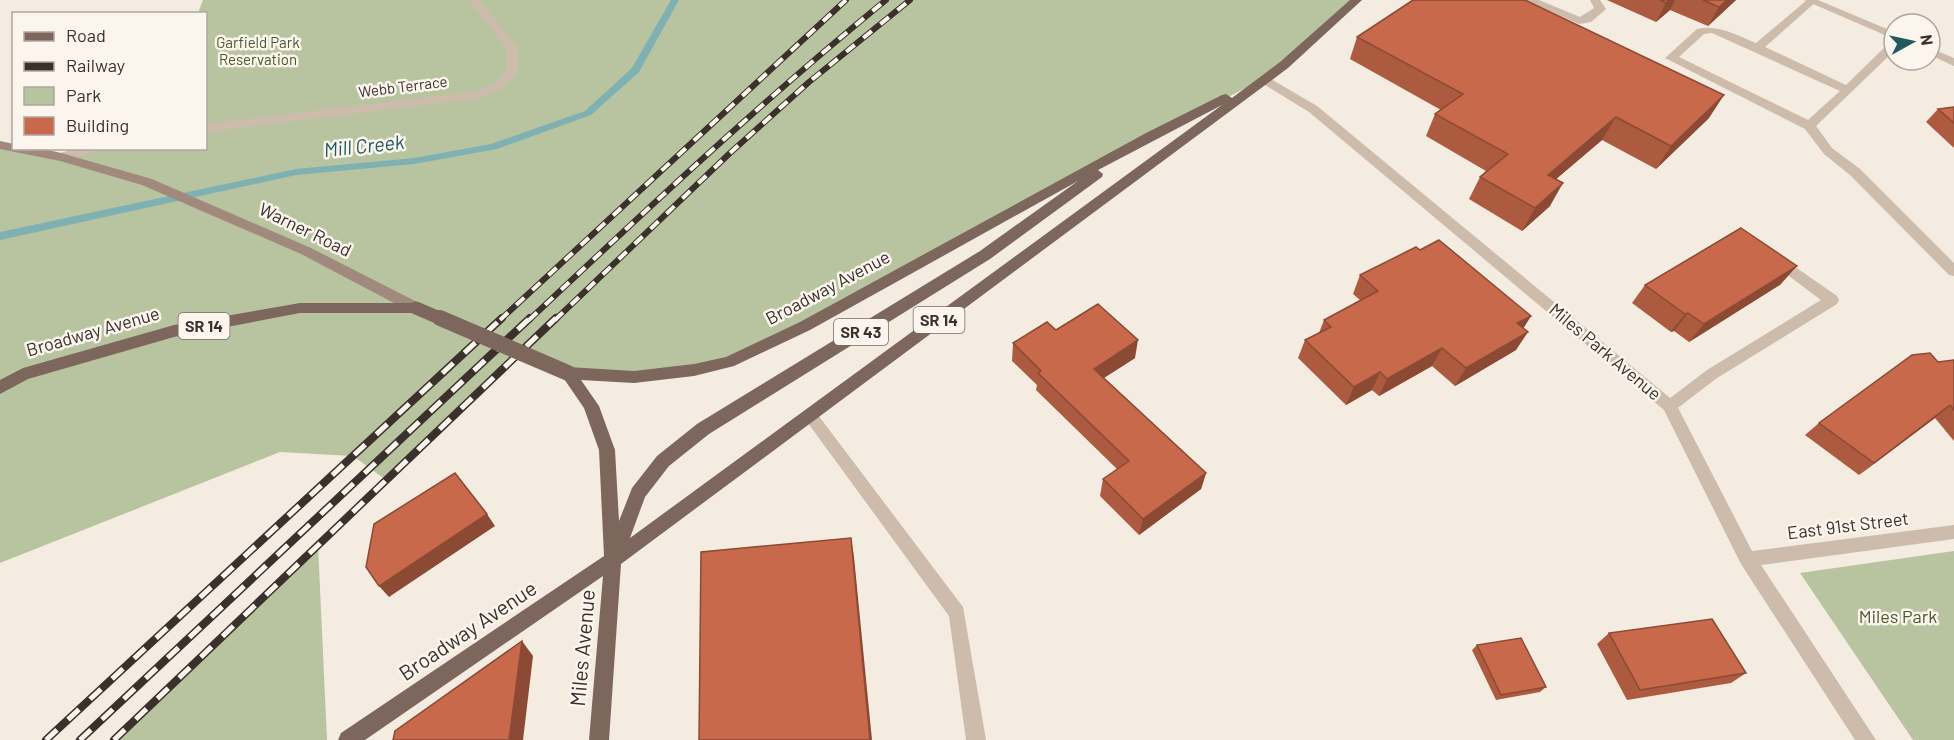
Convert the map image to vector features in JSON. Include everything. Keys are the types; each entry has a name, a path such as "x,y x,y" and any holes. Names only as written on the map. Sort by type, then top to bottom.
{"main road":[{"name":"Broadway Avenue","path":"348,740 613,560 1284,65 1357,0"},
{"name":"Broadway Avenue","path":"568,373 634,376 694,370 729,363 805,326 1150,136 1264,79"},
{"name":"SR 43","path":"613,560 638,493 663,461 703,429 985,255 1150,136"},
{"name":"Warner Road","path":"25,150 61,157 147,182 306,250 416,308 568,373"},
{"name":"Broadway Avenue","path":"0,387 23,374 186,329 300,308 416,308"},
{"path":"568,373 591,406 607,450 613,560"},
{"name":"Miles Avenue","path":"599,740 613,560"}],"street":[{"name":"Webb Terrace","path":"207,128 479,94 498,86 513,71 512,48 474,0"},
{"path":"1530,0 1579,21 1587,20 1600,9 1595,0"},
{"path":"1756,48 1810,1 1882,31"},
{"path":"1848,90 1713,30 1701,31 1671,58 1809,126 1828,151 1855,172 1954,271"},
{"path":"1809,126 1882,56"},
{"name":"Miles Park Avenue","path":"1264,79 1313,109 1670,406 1747,559 1866,740"},
{"path":"61,157 87,150"},
{"path":"1670,406 1712,374 1832,300 1770,254"},
{"path":"810,415 957,613 976,740"},
{"name":"East 91st Street","path":"1747,559 1954,532"}],"green space":[{"name":"Garfield Park Reservation","path":"203,0 1357,0 1264,79 1150,136 805,326 694,370 568,373 519,352 386,480 353,456 280,452 0,563 0,145 12,147 12,150 25,150 61,157 91,150 207,150 207,12 198,12"},
{"path":"318,545 327,740 114,740"},
{"name":"Miles Park","path":"1954,551 1954,740 1913,740 1800,573"}],"building":[{"path":"1413,0 1525,0 1724,95 1671,146 1616,117 1548,175 1563,183 1535,208 1480,177 1508,154 1435,114 1463,94 1357,37"},
{"path":"1703,0 1727,0 1719,7"},
{"path":"1954,107 1954,123 1938,109"},
{"path":"1741,228 1797,266 1704,324 1688,313 1685,314 1645,285"},
{"path":"1439,240 1531,316 1517,323 1528,332 1466,368 1442,348 1387,379 1380,372 1354,387 1305,340 1331,327 1324,320 1378,291 1360,275 1416,247 1420,250"},
{"path":"1098,304 1138,340 1094,369 1206,473 1143,519 1103,479 1129,461 1038,373 1041,371 1013,343 1047,322 1056,330"},
{"path":"1930,353 1938,362 1954,360 1954,410 1950,405 1874,463 1819,423 1912,355"},
{"path":"455,473 487,514 379,586 366,567 374,524"},
{"path":"851,538 870,740 699,740 701,552"},
{"path":"1712,619 1746,673 1640,690 1609,633"},
{"path":"1521,638 1546,687 1501,695 1477,645"},
{"path":"522,641 509,740 393,740 395,731"}],"waterway":[{"name":"Mill Creek","path":"0,236 296,172 414,161 493,147 588,113 636,70 675,0"}],"railway":[{"path":"500,320 846,0"},
{"path":"529,320 749,117 886,0"},
{"path":"555,320 730,153 809,82 910,0"},
{"path":"46,740 502,318"},
{"path":"80,740 530,318"},
{"path":"114,740 556,318"}]}
